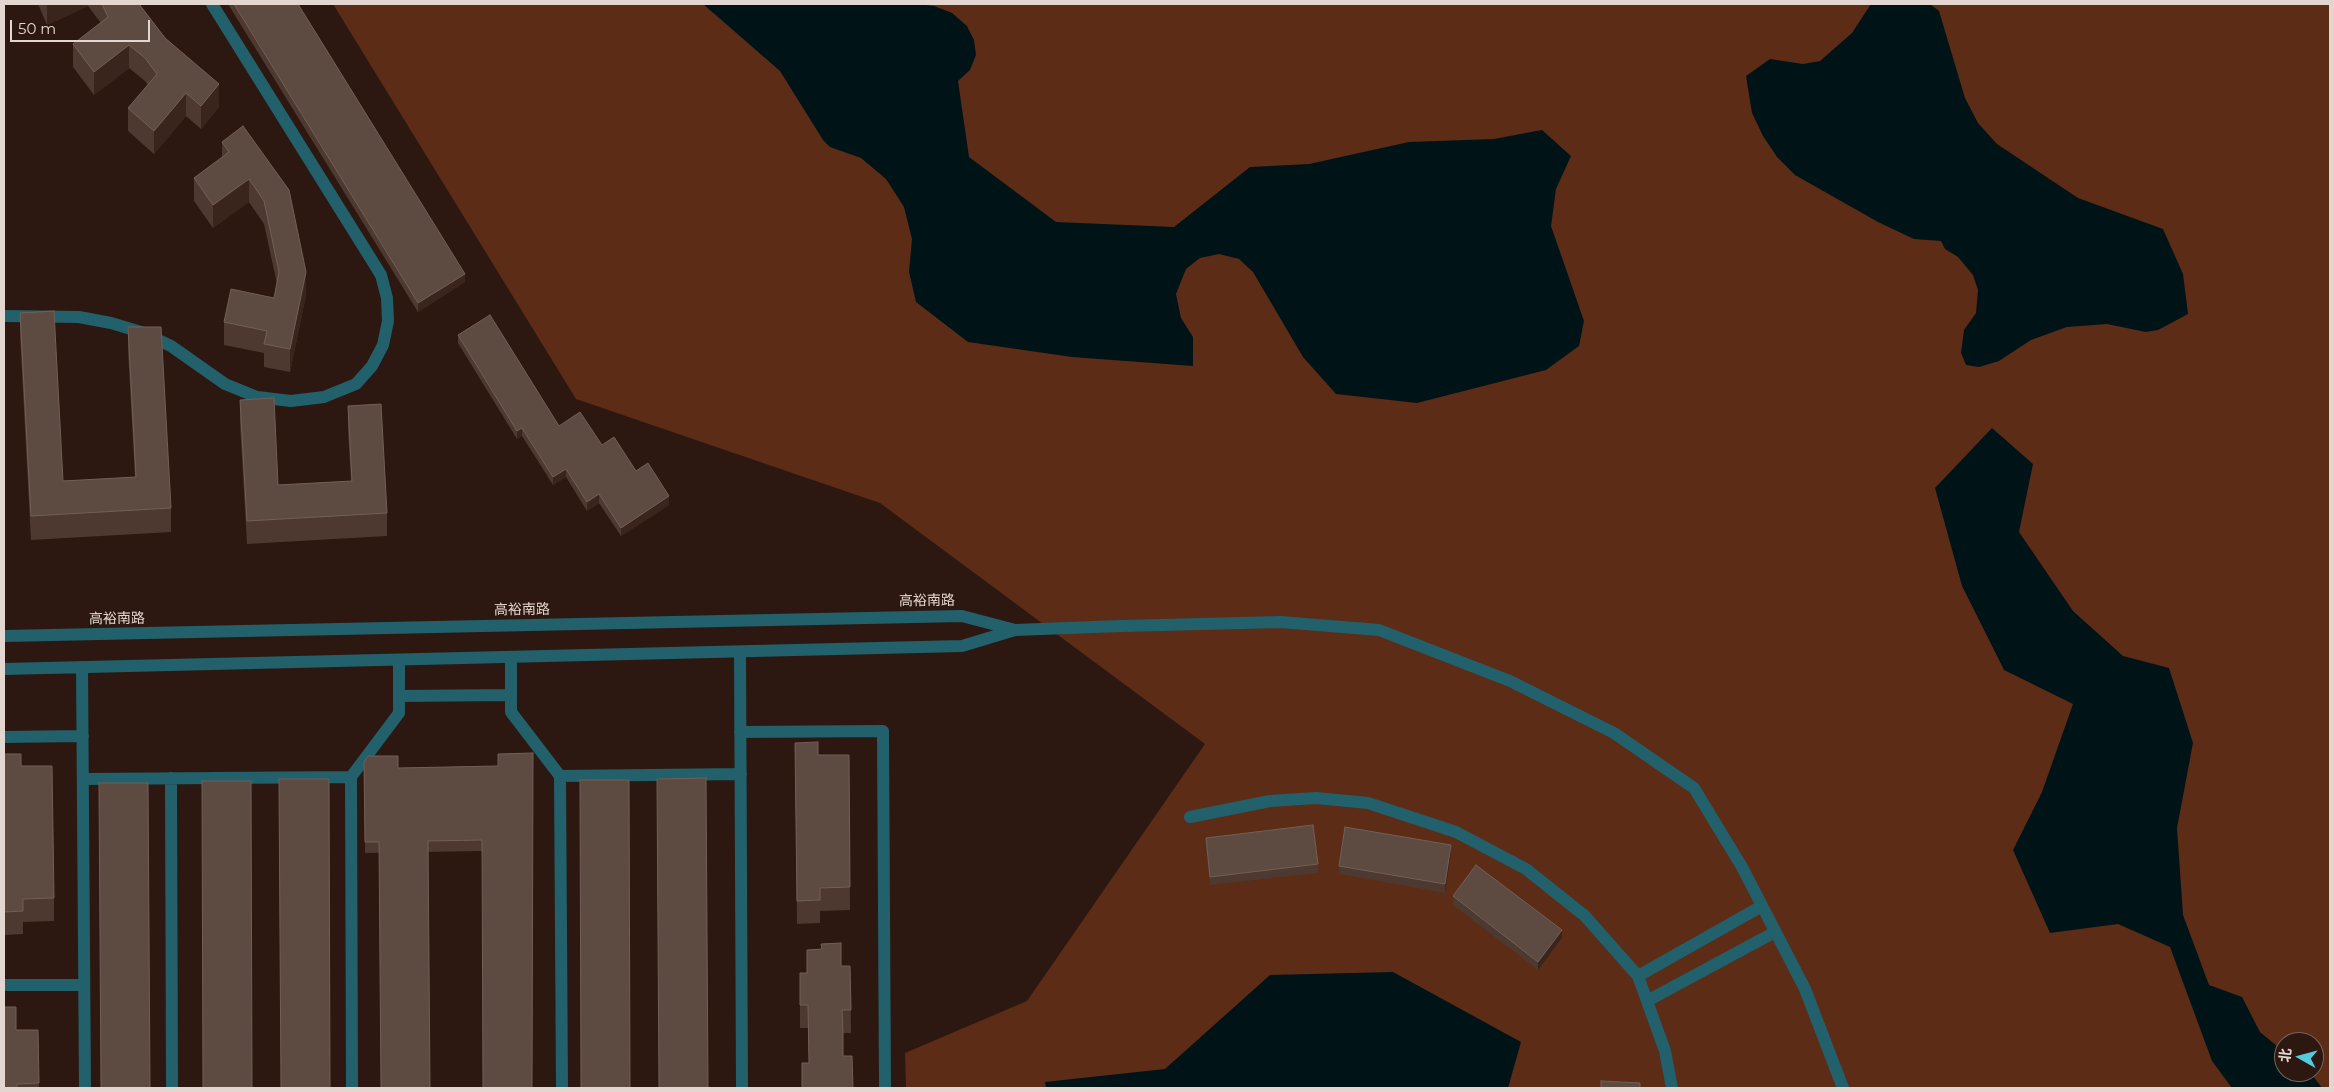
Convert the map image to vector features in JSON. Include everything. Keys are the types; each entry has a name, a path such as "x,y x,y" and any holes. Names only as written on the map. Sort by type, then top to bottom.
{"street":[{"path":"4,316 79,317 142,332 171,346 225,384 257,397 291,401 324,397 356,384 372,366 382,345 388,322 387,298 381,275 212,4"},
{"name":"高裕南路","path":"4,636 962,616 1015,630"},
{"path":"4,669 962,646 1015,630 1281,622 1379,630 1510,681 1606,728 1694,788 1742,867 1805,989 1844,1088"},
{"path":"740,652 742,1088"},
{"path":"511,657 511,712 560,776 562,1088"},
{"path":"352,1088 351,777 399,713 399,660"},
{"path":"82,667 85,1088"},
{"path":"399,696 511,696"},
{"path":"740,732 883,731 885,1088"},
{"path":"4,737 83,736"},
{"path":"560,776 741,774"},
{"path":"83,779 351,777"},
{"path":"171,778 172,1088"},
{"path":"1190,817 1270,802 1316,798 1368,802 1456,832 1526,869 1585,916 1638,976 1665,1051 1672,1088"},
{"path":"1638,976 1762,906"},
{"path":"1647,1001 1775,932"},
{"path":"4,985 84,985"}],"shaded area":[{"path":"333,4 2330,4 2330,1088 906,1088 905,1053 1027,1001 1205,744 880,503 576,399"},
{"path":"703,4 918,4 934,6 952,13 967,26 974,40 976,55 970,70 958,81 969,157 1056,222 1174,227 1250,167 1309,164 1409,142 1494,139 1542,130 1571,156 1556,189 1551,226 1584,321 1579,346 1546,370 1417,403 1336,394 1303,357 1253,272 1239,259 1219,254 1200,258 1186,269 1176,294 1181,318 1193,337 1193,366 1072,357 968,342 916,302 909,272 912,239 904,207 886,179 861,158 830,147 823,140 780,71"},
{"path":"1871,4 1930,4 1939,11 1965,98 1978,123 1997,144 2078,198 2163,229 2183,274 2188,314 2158,330 2146,332 2107,324 2067,327 2031,340 1999,361 1979,367 1966,365 1961,353 1964,330 1976,313 1978,290 1973,275 1958,257 1945,249 1941,241 1914,239 1878,222 1795,175 1777,157 1763,136 1752,113 1746,76 1770,59 1803,64 1820,61 1852,33"},
{"path":"1992,428 2033,464 2019,532 2073,611 2123,656 2169,668 2193,743 2177,828 2183,915 2209,985 2242,997 2260,1032 2274,1044 2274,1082 2318,1082 2322,1088 2232,1088 2212,1061 2170,947 2118,924 2050,933 2013,850 2042,792 2073,704 2004,670 1962,586 1935,488"},
{"path":"1393,972 1521,1042 1508,1088 1046,1088 1045,1082 1165,1069 1270,975"}],"building":[{"path":"102,4 139,4 165,38 219,84 201,106 186,93 154,131 128,108 157,74 145,58 129,45 94,72 73,44 108,17"},
{"path":"234,4 298,4 465,274 418,303"},
{"path":"243,126 289,190 306,272 290,349 264,344 267,331 224,322 231,289 274,298 279,272 264,201 249,179 213,205 194,178 229,152 222,142"},
{"path":"54,311 63,481 136,477 128,327 161,327 171,508 31,516 20,313"},
{"path":"490,315 559,426 580,412 602,445 614,437 636,471 648,463 669,496 621,528 599,494 587,502 566,469 553,477 522,428 517,431 458,335"},
{"path":"274,398 278,485 352,481 348,406 381,404 387,513 247,521 240,400"},
{"path":"818,742 818,755 849,755 850,887 820,888 820,900 797,901 795,743"},
{"path":"533,753 532,1088 483,1088 482,840 428,841 430,1088 381,1088 379,842 365,842 364,762 368,756 398,756 398,768 498,766 498,754"},
{"path":"4,754 21,754 21,766 52,766 54,898 23,899 23,911 4,912"},
{"path":"706,778 708,1088 659,1088 657,779"},
{"path":"279,779 329,779 330,1088 281,1088"},
{"path":"580,780 629,780 630,1088 581,1088"},
{"path":"202,781 251,781 252,1088 203,1088"},
{"path":"99,783 148,783 150,1088 101,1088"},
{"path":"1313,825 1318,864 1210,877 1206,838"},
{"path":"1345,827 1451,845 1445,884 1339,866"},
{"path":"1476,865 1562,930 1538,962 1453,896"},
{"path":"841,943 841,966 850,966 851,1010 842,1010 843,1056 852,1056 853,1088 802,1088 802,1063 809,1063 808,1005 800,1005 800,973 807,973 807,950 822,949 821,944"},
{"path":"4,1007 16,1007 16,1030 38,1030 39,1083 17,1084 17,1088 4,1088"},
{"path":"1601,1081 1640,1083 1640,1088 1601,1088"}]}
